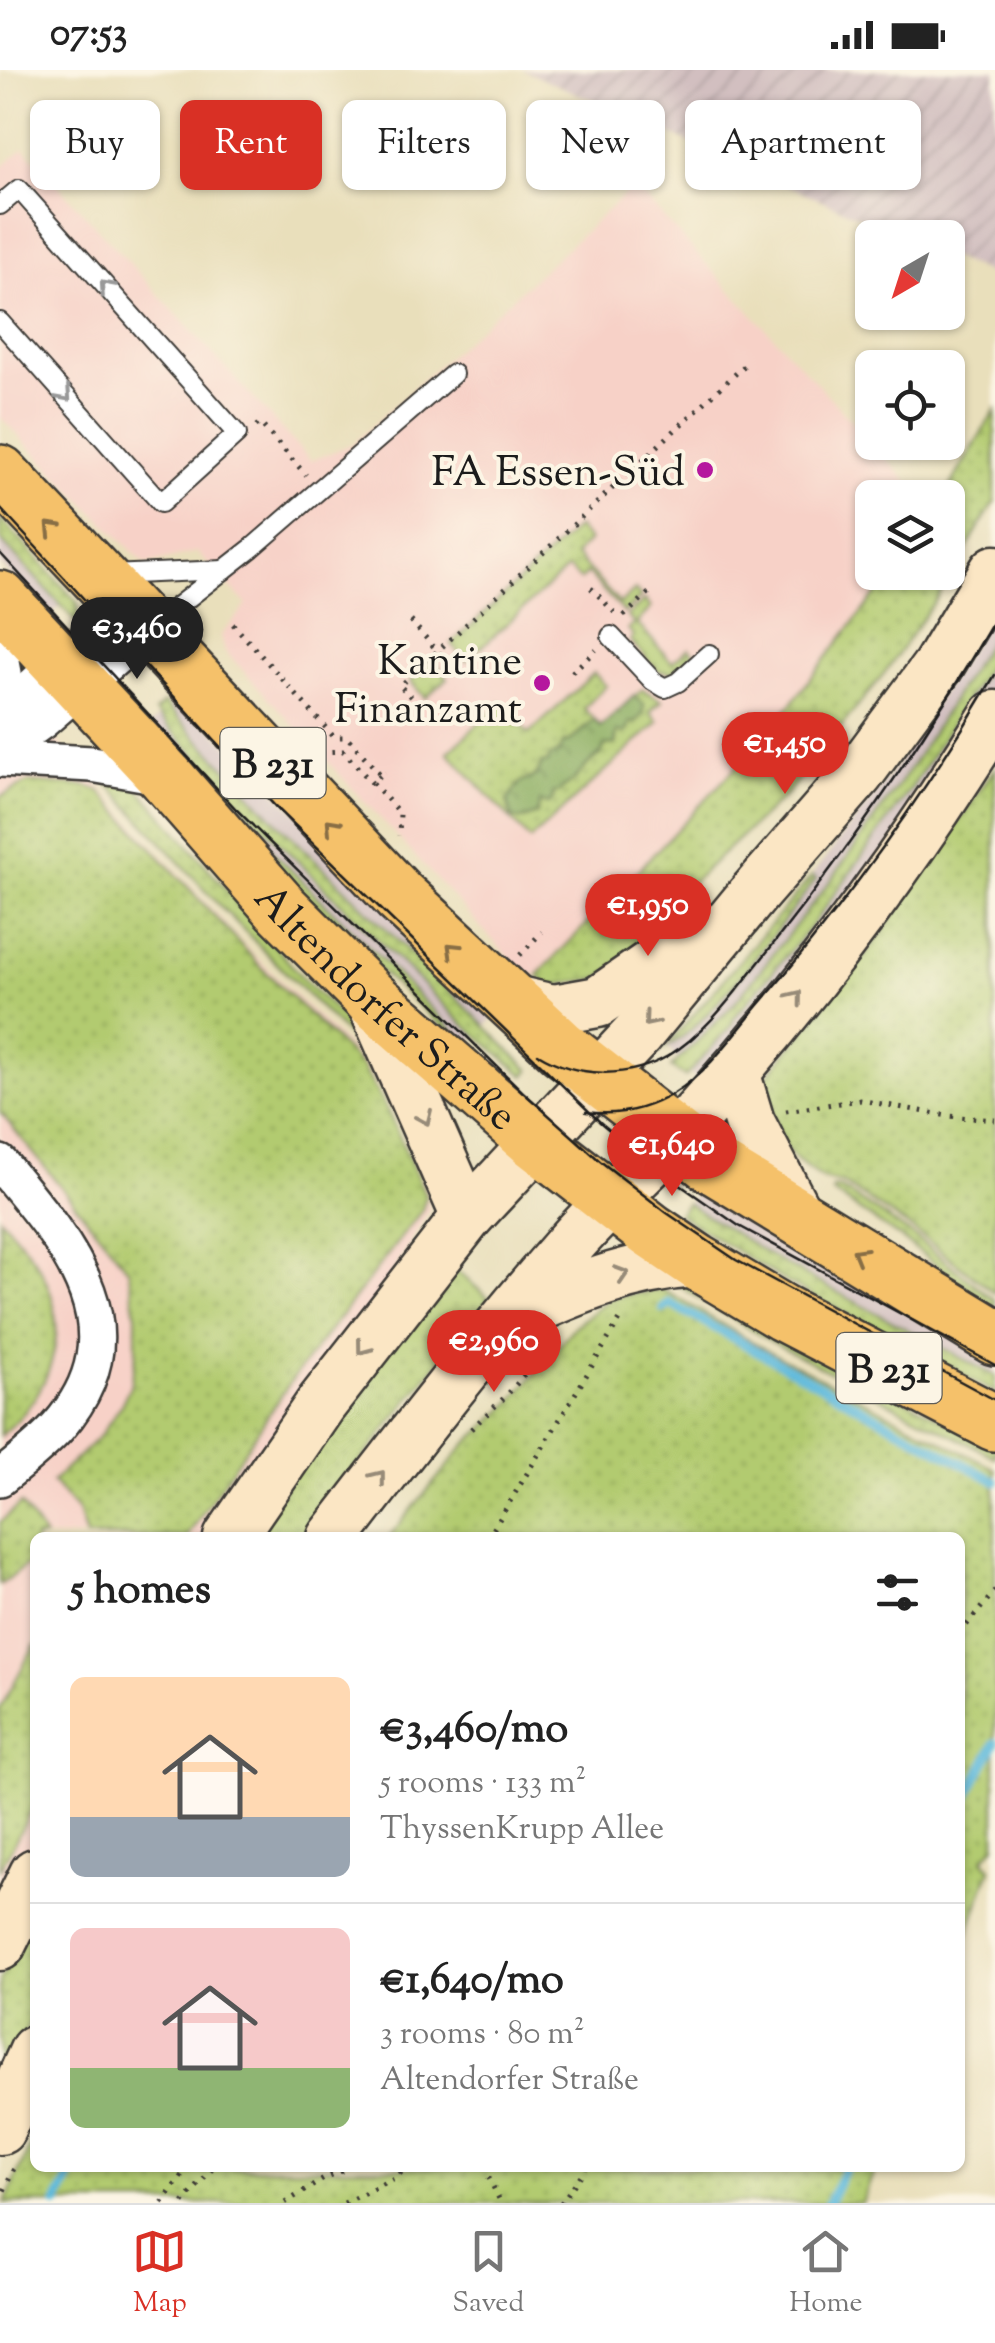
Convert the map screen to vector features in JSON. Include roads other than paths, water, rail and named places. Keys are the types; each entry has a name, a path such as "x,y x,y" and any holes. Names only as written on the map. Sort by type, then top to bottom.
{"main road":[{"name":"Altendorfer Straße","path":"0,473 399,896 511,980 597,1077 675,1139 799,1220 995,1336"},
{"path":"234,1532 321,1404 466,1217 646,1025 858,774 918,694 995,570"},
{"name":"Altendorfer Straße","path":"0,599 280,907 370,997 535,1141 697,1262 783,1313 995,1423"},
{"path":"339,1532 448,1423 500,1324 734,1072 891,873 995,716"},
{"path":"511,980 553,1010 598,1002 756,891"},
{"path":"370,997 466,1217"},
{"path":"734,1072 749,1122 799,1220"},
{"path":"500,1324 618,1274 697,1262"},
{"path":"0,1944 30,1884"},
{"path":"0,2129 30,2062"}],"street":[{"path":"1,716 149,628"},
{"path":"0,652 4,684 1,716"},
{"path":"0,755 71,674"},
{"path":"0,755 92,764 166,778"},
{"path":"0,1163 70,1250 87,1290 96,1338 88,1378 67,1416 0,1478"}],"lane":[{"path":"0,205 18,189 237,434 161,502 0,322"},
{"path":"149,628 224,570 453,374"},
{"path":"98,575 224,570"},
{"path":"611,636 653,682 665,688 678,682 709,654"}],"waterway":[{"path":"663,1309 669,1303 995,1481"},
{"path":"965,1800 995,1743"},
{"path":"57,2203 73,2172"},
{"path":"828,2203 843,2172"}],"tram line":[{"path":"0,508 275,806 601,1123 650,1164 739,1226 995,1365"},
{"path":"0,553 236,809 523,1092 600,1161 736,1260 995,1400"},
{"path":"538,1054 569,1068 620,1072 653,1064 696,1035 745,980 858,831 995,619"},
{"path":"586,1112 620,1112 653,1104 674,1093 709,1064 854,886 942,761 995,675"}],"place":[{"name":"FA Essen-Süd","path":"705,470"},
{"name":"Kantine Finanzamt","path":"542,683"}]}
